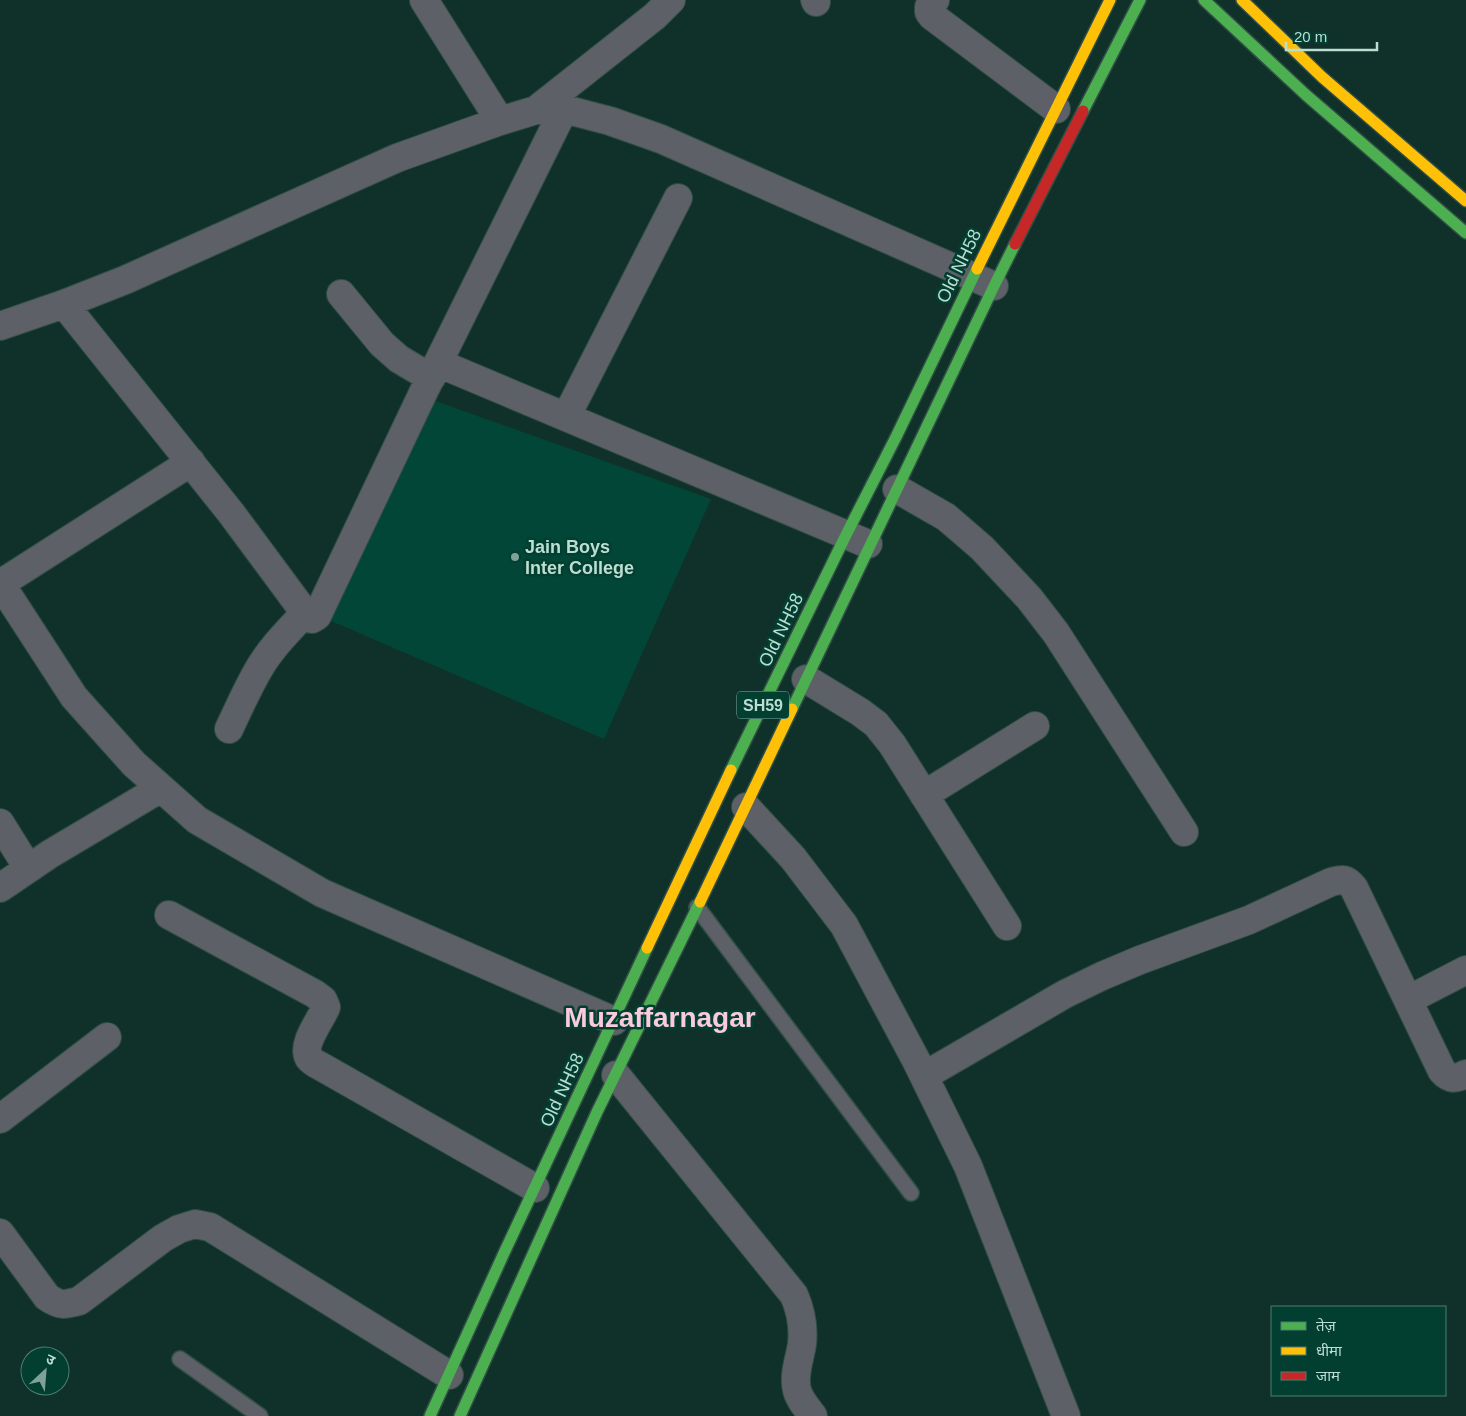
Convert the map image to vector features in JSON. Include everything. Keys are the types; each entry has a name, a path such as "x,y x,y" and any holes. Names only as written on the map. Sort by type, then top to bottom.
{"main road":[{"name":"Old NH58","path":"460,1416 517,1258 535,1188 720,793 858,540 897,488 1056,109 1110,0"},
{"name":"Old NH58","path":"438,1412 449,1375 598,1112 746,807 806,679 896,437 1140,0"},
{"path":"1204,0 1306,95 1466,233"},
{"path":"1242,0 1322,77 1466,201"}],"street":[{"path":"424,0 500,121"},
{"path":"536,110 654,16 671,0"},
{"path":"935,0 929,7 932,16 1056,109"},
{"path":"64,304 231,513 308,618 312,619 317,616 434,370 564,109"},
{"path":"0,326 125,280 397,158 536,110 564,109 610,121 661,139 984,281"},
{"path":"566,417 678,198"},
{"path":"341,294 382,344 399,359 566,417 858,540"},
{"path":"191,462 0,584 74,697 134,764 197,820 322,893 614,1021"},
{"path":"897,488 946,517 982,548 1029,598 1056,633 1184,832"},
{"path":"229,729 260,666 278,642 305,614"},
{"path":"806,679 876,724 892,744 1007,926"},
{"path":"924,795 1035,726"},
{"path":"0,888 50,854 161,788"},
{"path":"746,807 792,858 844,925 924,1076 968,1166 1066,1416"},
{"path":"0,823 28,868"},
{"path":"924,1076 1066,994 1102,976 1249,920 1331,882 1341,880 1348,882 1354,888 1442,1071 1448,1077 1454,1078 1466,1074"},
{"path":"169,916 316,994 323,1000 326,1007 306,1050 310,1059 322,1068 535,1188"},
{"path":"1408,1000 1466,970"},
{"path":"0,1119 108,1037"},
{"path":"616,1075 794,1295 800,1311 803,1329 796,1378 797,1390 803,1403 813,1416"},
{"path":"0,1232 47,1297 64,1305 79,1301 179,1229 195,1224 210,1227 449,1375"}],"lane":[{"path":"697,907 911,1193"},
{"path":"180,1359 260,1416"}],"shaded area":[{"name":"Jain Boys Inter College","path":"424,397 711,499 604,739 315,614"}],"traffic: fast":[{"path":"1083,111 1140,0"},
{"path":"1204,0 1306,95 1466,233"},
{"path":"792,709 1015,244"},
{"path":"731,770 977,269"},
{"path":"460,1416 597,1112 700,902"},
{"path":"430,1416 647,948"}],"traffic: slow":[{"path":"977,269 1110,0"},
{"path":"1242,0 1322,77 1466,201"},
{"path":"700,902 792,709"},
{"path":"647,948 731,770"}],"traffic: jam":[{"path":"1015,244 1083,111"}],"place":[{"name":"Jain Boys Inter College","path":"515,557"}],"district":[{"name":"Muzaffarnagar","path":"660,1017"}]}
